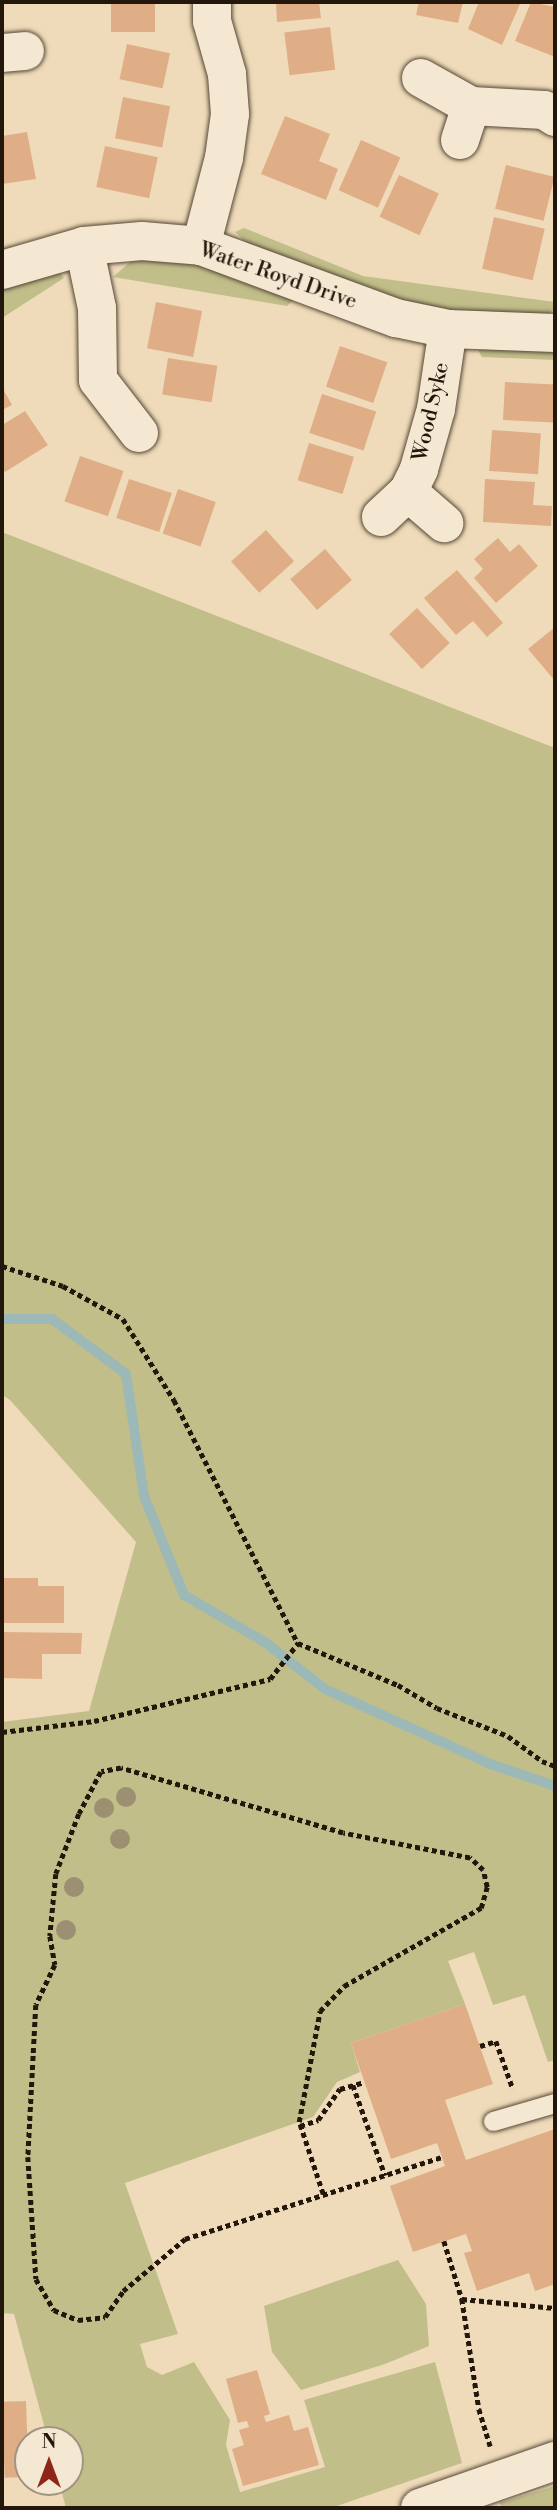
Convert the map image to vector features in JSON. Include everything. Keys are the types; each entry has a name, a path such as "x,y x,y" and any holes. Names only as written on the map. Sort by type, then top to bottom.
{"street":[{"path":"201,246 224,158 230,114 227,74 212,21 212,2"},
{"path":"421,78 465,123 544,110 555,117"},
{"name":"Water Royd Drive","path":"2,270 84,246 142,240 201,246 396,318 448,329 555,333"},
{"path":"84,246 97,308 98,380 139,433"},
{"name":"Wood Syke","path":"444,523 395,505 419,469 436,409 448,329"},
{"path":"420,2508 475,2499 555,2462"}],"lane":[{"path":"493,2121 555,2103"}],"path":[{"path":"2,1266 63,1286 123,1319 174,1400 298,1643 398,1685 437,1708 508,1736 542,1761 555,1766"},
{"path":"2,1732 94,1721 270,1679 298,1643"},
{"path":"323,2194 300,2126 320,2011 344,1986 481,1908 487,1887 483,1870 470,1858 343,1833 121,1768 101,1772 79,1814 56,1874 50,1936 55,1965 36,2005 28,2157 36,2279 54,2310 78,2320 105,2317 124,2291 185,2239 442,2157"},
{"path":"480,2046 496,2041 521,2113"},
{"path":"300,2126 318,2120 340,2089 364,2082"},
{"path":"353,2085 385,2175"},
{"path":"444,2241 462,2299 479,2409 489,2442"},
{"path":"462,2299 555,2308"}],"shaded area":[{"path":"244,228 363,276 555,302 555,308 546,316 449,314 384,298 247,243 235,232"},
{"path":"151,256 200,260 297,297 287,306 113,277 130,262"},
{"path":"59,272 64,278 2,318 2,287"},
{"path":"478,350 555,350 555,360 482,357"},
{"path":"2,532 555,748 555,2060 548,2062 525,1995 493,2005 474,1952 448,1961 465,2004 351,2043 360,2072 337,2082 313,2117 125,2183 178,2334 140,2344 147,2367 162,2375 194,2362 230,2420 226,2445 240,2492 325,2467 304,2400 435,2362 462,2463 331,2508 66,2508 63,2496 84,2496 84,2426 44,2426 14,2314 2,2313 2,1722 89,1711 136,1542 10,1400 2,1395"},
{"path":"398,2260 426,2304 429,2346 385,2364 301,2390 272,2352 264,2306"},
{"path":"555,2486 555,2508 503,2508 499,2503"}],"building":[{"path":"111,2 155,2 155,32 111,32"},
{"path":"276,2 319,2 321,18 277,22"},
{"path":"419,2 463,2 458,23 416,15"},
{"path":"479,2 520,4 502,45 468,29"},
{"path":"531,2 555,7 555,57 515,41"},
{"path":"330,27 335,70 290,75 284,33"},
{"path":"127,44 170,53 163,88 120,79"},
{"path":"123,97 170,106 162,147 115,138"},
{"path":"285,116 330,134 319,161 338,169 326,200 261,174"},
{"path":"27,132 36,179 2,184 2,136"},
{"path":"361,140 400,157 378,208 339,190"},
{"path":"105,146 158,157 149,198 96,187"},
{"path":"506,165 555,177 544,221 495,209"},
{"path":"399,175 439,194 419,235 380,217"},
{"path":"494,217 545,229 533,280 482,269"},
{"path":"156,302 202,311 193,357 147,348"},
{"path":"340,346 387,362 373,403 326,387"},
{"path":"168,358 217,366 212,402 162,395"},
{"path":"505,382 555,385 553,423 503,420"},
{"path":"2,387 12,405 2,410"},
{"path":"322,394 376,412 364,451 309,433"},
{"path":"25,411 48,445 5,472 2,466 2,425"},
{"path":"492,430 541,433 538,474 489,471"},
{"path":"309,443 354,457 343,494 298,480"},
{"path":"80,456 123,471 108,516 64,501"},
{"path":"129,479 172,493 159,532 116,518"},
{"path":"485,479 535,482 533,505 552,506 551,526 483,522"},
{"path":"178,489 216,502 201,546 163,533"},
{"path":"266,530 294,561 259,593 231,561"},
{"path":"498,538 510,552 519,544 538,566 496,603 474,578 483,569 474,559"},
{"path":"325,549 352,580 317,610 290,579"},
{"path":"457,570 503,623 487,637 473,621 456,635 424,598"},
{"path":"417,608 450,643 422,669 389,634"},
{"path":"555,627 555,681 528,649"},
{"path":"2,1578 38,1578 38,1586 64,1586 64,1623 2,1623"},
{"path":"2,1632 82,1633 81,1654 42,1654 42,1679 2,1678"},
{"path":"465,2004 493,2084 445,2100 466,2160 555,2129 555,2284 535,2291 529,2273 477,2291 464,2253 472,2251 466,2234 413,2252 390,2186 445,2166 437,2143 391,2159 351,2043"},
{"path":"257,2370 270,2414 264,2416 266,2422 289,2415 294,2431 308,2427 319,2465 243,2486 232,2449 244,2445 239,2430 249,2427 247,2421 238,2423 226,2379"},
{"path":"26,2401 27,2426 14,2426 14,2477 5,2478 2,2402"}],"waterway":[{"path":"2,1319 52,1319 126,1374 144,1496 184,1595 266,1643 325,1689 490,1764 555,1786"}]}
